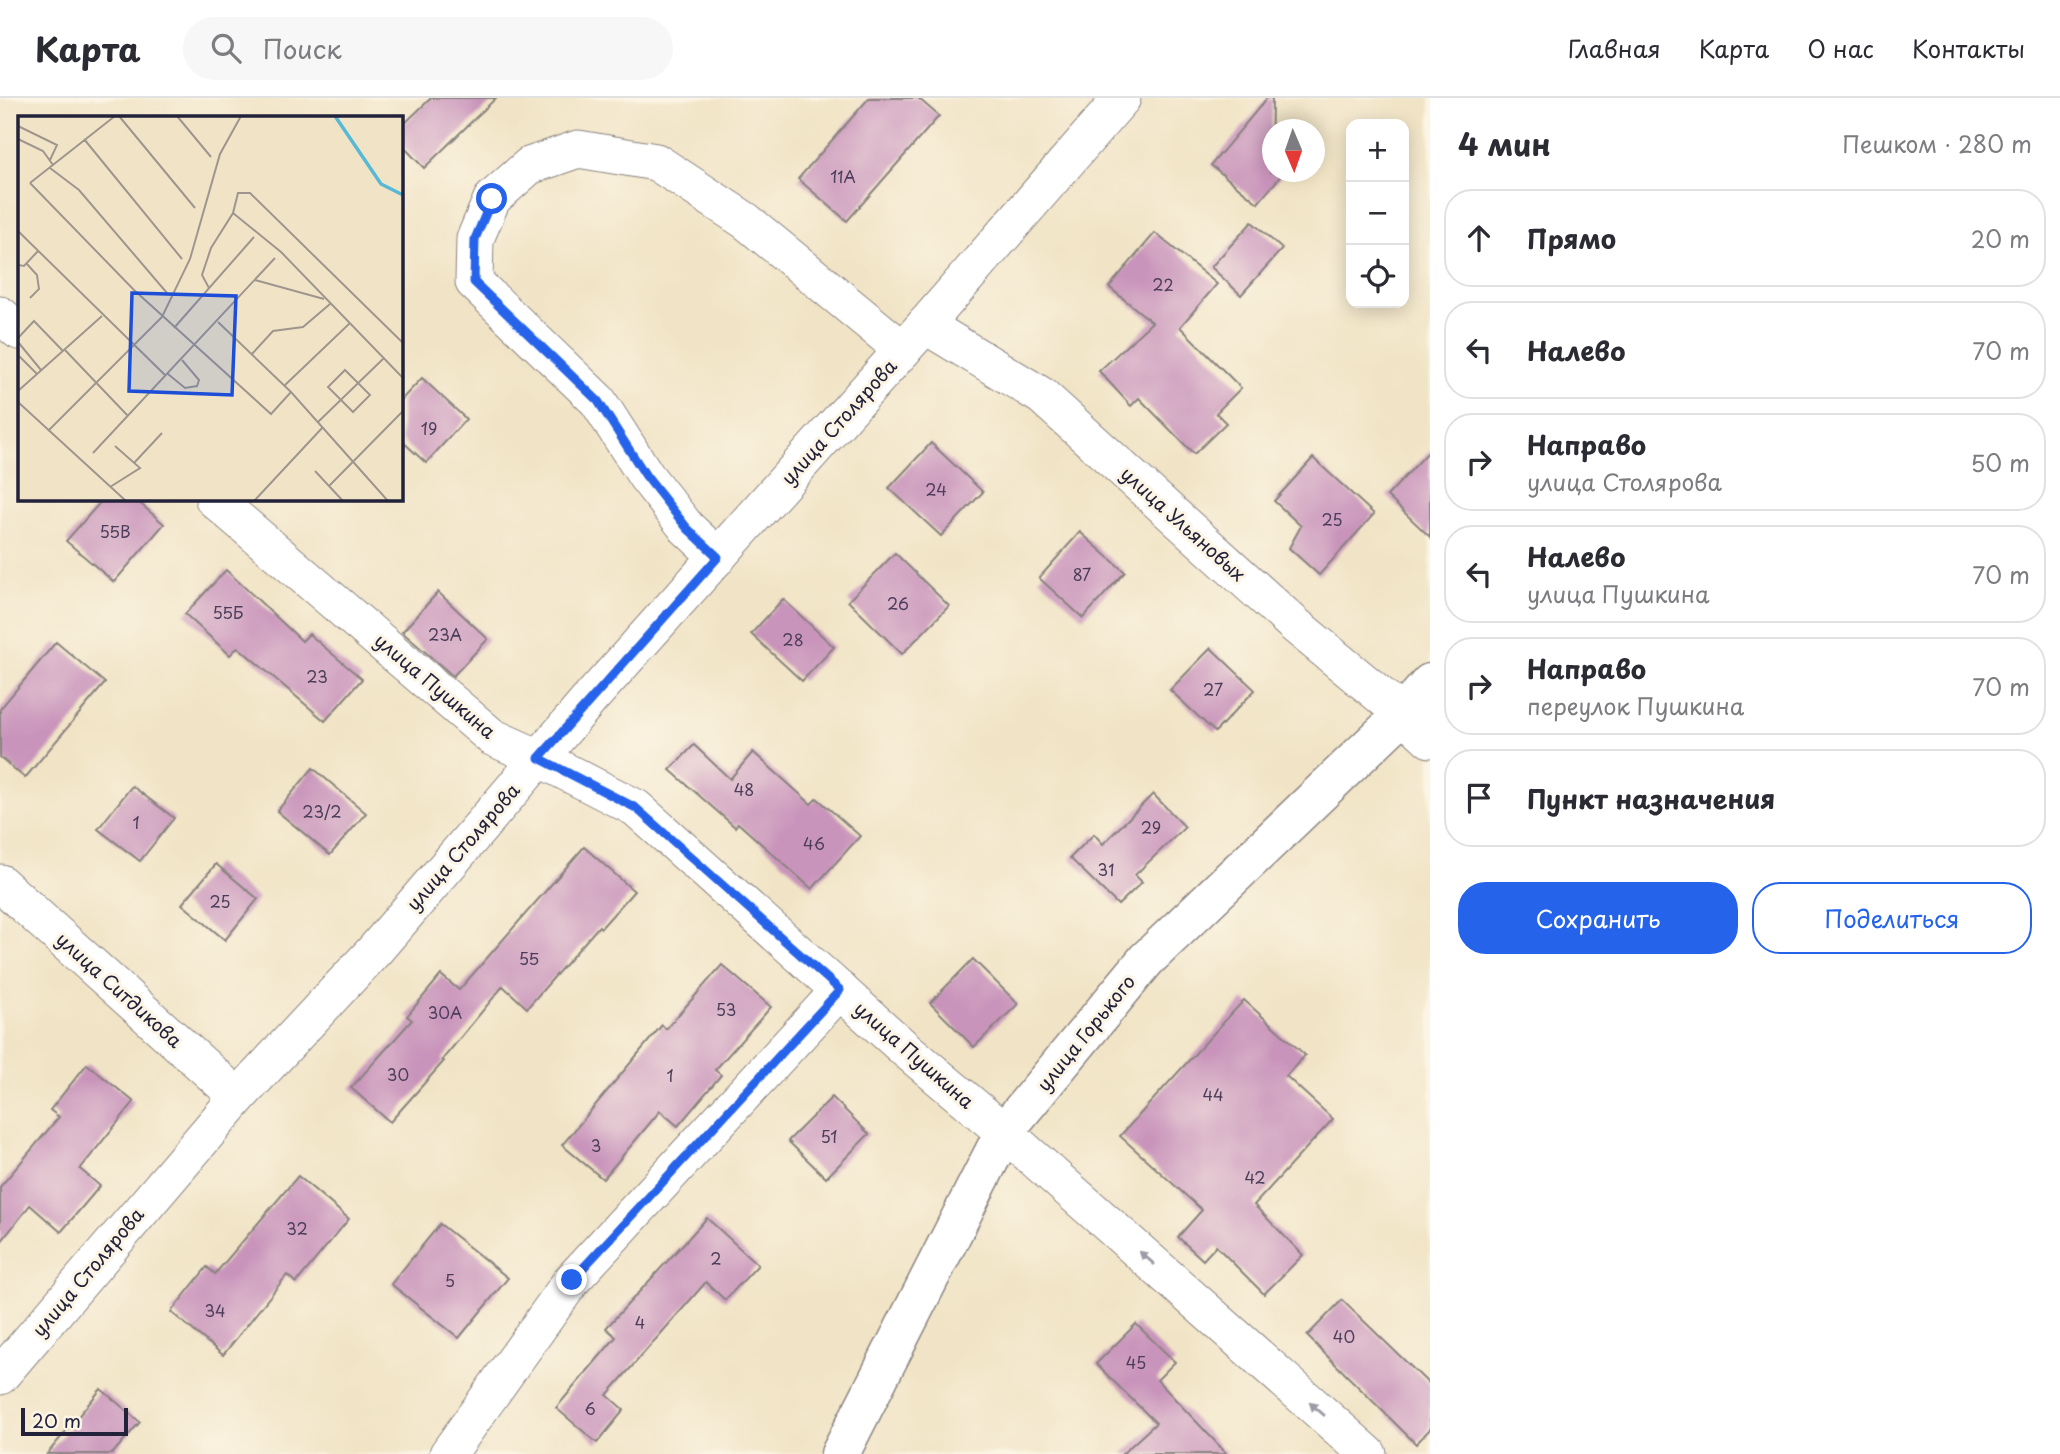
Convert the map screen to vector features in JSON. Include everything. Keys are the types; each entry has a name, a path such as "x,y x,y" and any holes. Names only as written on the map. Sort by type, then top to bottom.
{"main road":[{"name":"улица Горького","path":"840,1454 1004,1132 1146,960 1416,727 1430,683"}],"street":[{"name":"улица Столярова","path":"0,1376 238,1097 375,950 539,758 914,337 1122,98"},
{"name":"улица Ульяновых","path":"718,557 687,528 646,476 598,401 474,282 475,239 492,199 529,166 578,149 656,162 914,337 1042,396 1295,625 1416,727"},
{"path":"0,315 18,330"},
{"name":"улица Пушкина","path":"215,500 492,737 636,808 904,1048 1004,1132 1368,1454"},
{"name":"улица Ситдикова","path":"0,883 238,1097"},
{"path":"448,1454 572,1280 840,990"}],"building":[{"path":"431,98 496,98 424,168 402,145 402,126"},
{"path":"869,98 918,98 939,116 847,221 798,179"},
{"path":"1267,98 1272,98 1272,119 1262,119 1262,182 1276,182 1258,203 1211,165"},
{"path":"1252,222 1282,249 1241,295 1211,267"},
{"path":"1155,233 1217,284 1180,327 1241,388 1216,413 1226,423 1194,454 1139,398 1131,406 1099,371 1152,322 1109,287"},
{"path":"422,378 466,419 426,463 402,441 402,399"},
{"path":"931,443 983,492 941,536 889,488"},
{"path":"1430,450 1430,537 1387,496"},
{"path":"1313,458 1374,514 1319,575 1289,548 1301,526 1274,501"},
{"path":"102,500 136,500 164,524 114,582 66,541"},
{"path":"1080,532 1125,572 1083,618 1039,578"},
{"path":"895,553 949,606 902,654 848,601"},
{"path":"226,570 302,641 309,634 362,679 325,721 238,647 230,655 185,614"},
{"path":"438,592 488,639 453,676 402,632"},
{"path":"783,599 834,647 802,681 751,634"},
{"path":"56,642 105,683 25,778 0,757 0,709"},
{"path":"1211,648 1255,690 1215,732 1170,690"},
{"path":"694,745 730,779 753,752 811,804 817,798 860,836 812,889 738,823 735,827 670,770"},
{"path":"313,768 366,813 330,855 277,811"},
{"path":"132,786 174,818 140,861 98,829"},
{"path":"1153,794 1185,827 1135,875 1142,882 1118,905 1070,858 1094,834 1103,844"},
{"path":"584,847 634,891 601,928 599,926 527,1008 503,986 442,1060 444,1061 390,1122 351,1088 412,1020 407,1016 441,975 459,990"},
{"path":"216,864 258,899 225,940 182,904"},
{"path":"973,959 1018,1004 974,1047 930,1003"},
{"path":"722,965 771,1007 715,1070 721,1075 678,1126 660,1111 603,1179 562,1145 662,1025 666,1029"},
{"path":"1244,1000 1305,1055 1286,1076 1333,1119 1254,1205 1303,1255 1264,1294 1216,1246 1203,1260 1178,1237 1202,1210 1120,1136"},
{"path":"87,1064 134,1102 80,1169 100,1186 61,1232 30,1205 0,1243 0,1187 59,1117 50,1110"},
{"path":"832,1097 869,1134 826,1178 788,1141"},
{"path":"298,1176 349,1219 296,1283 287,1275 223,1355 171,1312 207,1267 215,1274"},
{"path":"707,1218 758,1265 725,1300 706,1282 607,1395 624,1410 597,1443 556,1408 616,1337 606,1328"},
{"path":"440,1224 508,1278 459,1338 391,1284"},
{"path":"1342,1300 1430,1385 1430,1429 1416,1444 1307,1336"},
{"path":"1136,1324 1175,1362 1157,1380 1227,1454 1122,1454 1156,1423 1096,1364"},
{"path":"101,1389 140,1422 112,1454 47,1454"}],"route":[{"path":"492,199 475,239 474,282 598,401 646,476 687,528 718,557 539,758 636,808 840,990 572,1280"}]}
